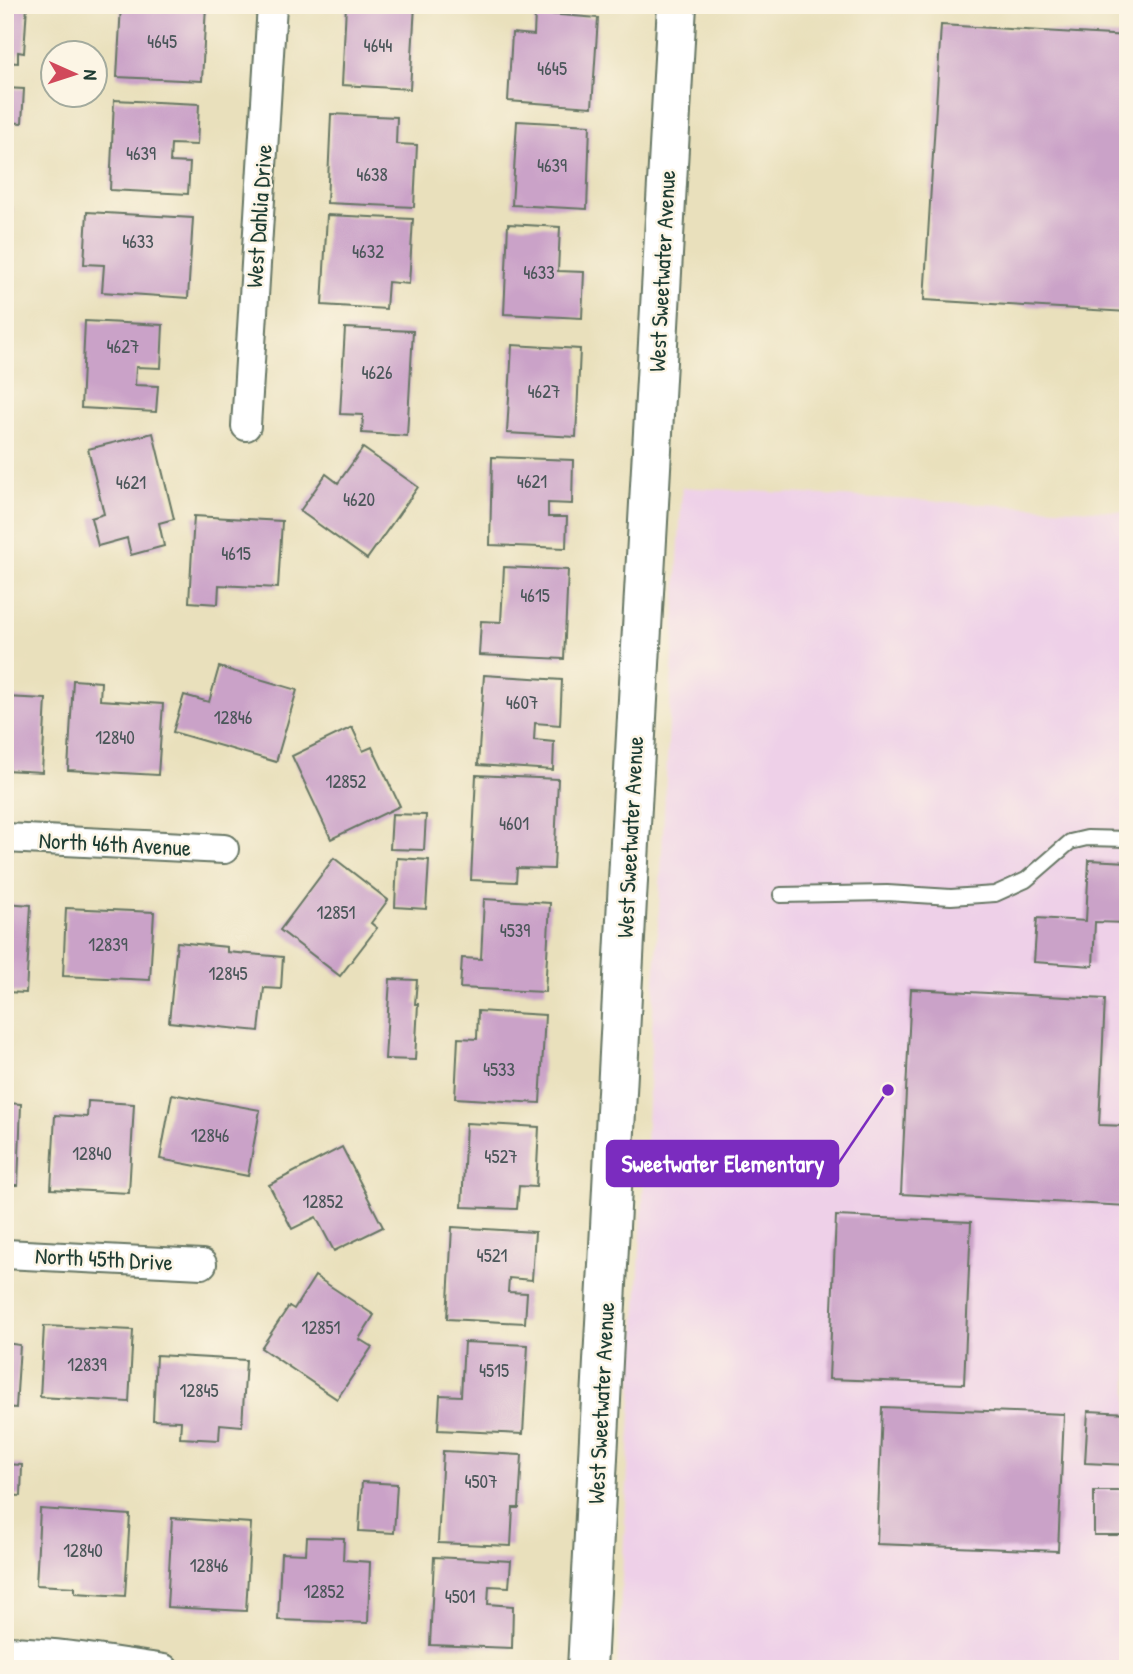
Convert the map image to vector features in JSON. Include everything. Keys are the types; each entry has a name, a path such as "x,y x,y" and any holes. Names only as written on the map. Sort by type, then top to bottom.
{"street":[{"name":"West Dahlia Drive","path":"246,426 272,5"},
{"name":"West Sweetwater Avenue","path":"587,1669 629,853 677,5"},
{"name":"North 46th Avenue","path":"5,838 224,849"},
{"name":"North 45th Drive","path":"5,1254 202,1265"},
{"path":"5,1651 71,1656 164,1669"}],"lane":[{"path":"781,895 887,893 951,897 995,894 1026,880 1070,842 1087,838 1128,839"}],"shaded area":[{"path":"682,487 1128,512 1128,1669 617,1669"}],"building":[{"path":"5,5 27,5 24,53 18,52 18,63 5,62"},
{"path":"121,5 206,5 202,81 117,77"},
{"path":"346,5 415,5 410,89 342,85"},
{"path":"535,13 598,18 592,107 508,101 512,33 534,35"},
{"path":"941,25 1128,36 1128,312 924,300"},
{"path":"5,88 24,89 22,123 5,122"},
{"path":"114,100 199,104 197,145 171,144 170,162 190,163 188,194 110,190"},
{"path":"331,114 397,117 396,144 417,145 414,207 327,203"},
{"path":"517,121 590,125 587,209 512,205"},
{"path":"5,207 13,207 9,294 5,294"},
{"path":"87,212 193,218 188,298 102,292 104,265 84,264"},
{"path":"327,215 413,219 409,284 388,282 386,309 322,305"},
{"path":"508,224 560,227 558,271 584,272 582,318 504,314"},
{"path":"85,321 163,325 161,368 136,367 135,385 158,386 156,412 81,408"},
{"path":"345,328 413,331 407,436 362,433 363,415 340,414"},
{"path":"512,345 580,349 576,437 507,433"},
{"path":"153,433 174,519 159,523 164,546 131,555 127,538 98,546 91,518 104,514 88,449"},
{"path":"363,448 418,487 367,559 300,511 326,474 338,483"},
{"path":"492,457 573,460 572,504 548,503 548,517 567,517 566,548 490,545"},
{"path":"194,516 282,521 278,588 219,585 218,604 189,602"},
{"path":"504,567 568,570 564,659 479,655 481,621 501,622"},
{"path":"219,667 297,690 276,762 173,732 184,695 209,702"},
{"path":"484,675 562,680 560,725 535,723 534,740 554,742 553,770 478,765"},
{"path":"73,680 101,682 100,700 163,704 158,775 68,770"},
{"path":"5,697 46,699 42,772 5,770"},
{"path":"352,727 363,751 372,747 400,806 331,839 292,756"},
{"path":"476,775 558,779 554,869 517,868 516,882 471,880"},
{"path":"392,814 426,815 424,850 390,849"},
{"path":"334,858 388,900 371,923 377,928 340,976 280,930"},
{"path":"397,858 429,860 426,909 395,907"},
{"path":"1089,860 1128,862 1128,923 1095,922 1093,966 1034,962 1037,918 1086,921"},
{"path":"484,899 550,903 545,992 460,988 462,958 481,959"},
{"path":"5,903 31,905 26,993 5,992"},
{"path":"66,908 154,912 150,980 63,976"},
{"path":"177,942 227,947 227,952 283,957 281,989 264,988 259,1031 169,1022"},
{"path":"390,979 417,980 415,1060 385,1059"},
{"path":"911,989 1105,999 1099,1125 1128,1126 1128,1206 901,1194"},
{"path":"478,1011 545,1015 540,1103 455,1098 458,1038 477,1039"},
{"path":"172,1094 260,1110 248,1176 160,1159"},
{"path":"88,1101 134,1104 129,1193 51,1189 55,1115 87,1117"},
{"path":"5,1103 21,1104 18,1185 5,1185"},
{"path":"466,1123 539,1127 536,1187 519,1186 517,1209 462,1207"},
{"path":"342,1147 383,1227 334,1251 316,1217 292,1229 269,1185"},
{"path":"836,1216 971,1222 964,1384 829,1379"},
{"path":"452,1227 535,1232 532,1280 509,1278 508,1292 527,1293 525,1323 447,1319"},
{"path":"315,1276 374,1315 359,1339 372,1347 337,1399 261,1348 289,1306 294,1309"},
{"path":"44,1326 133,1330 129,1402 40,1397"},
{"path":"464,1342 528,1345 523,1434 438,1430 440,1395 461,1396"},
{"path":"5,1343 20,1345 16,1408 5,1407"},
{"path":"156,1355 246,1360 242,1426 220,1424 219,1440 180,1438 181,1421 153,1420"},
{"path":"882,1407 1064,1414 1058,1551 877,1544"},
{"path":"1088,1411 1128,1413 1128,1465 1085,1463"},
{"path":"443,1451 522,1455 519,1508 513,1508 511,1546 438,1543"},
{"path":"5,1464 22,1465 21,1496 5,1495"},
{"path":"362,1482 397,1484 394,1533 359,1531"},
{"path":"1094,1491 1128,1491 1128,1535 1094,1535"},
{"path":"40,1509 130,1515 125,1596 75,1593 75,1587 36,1585"},
{"path":"172,1518 251,1523 246,1611 167,1607"},
{"path":"307,1537 344,1538 343,1560 370,1562 368,1623 278,1620 281,1553 306,1554"},
{"path":"434,1557 511,1561 509,1587 489,1586 488,1604 513,1606 512,1648 430,1645"}],"place":[{"name":"Sweetwater Elementary","path":"888,1090"}]}
